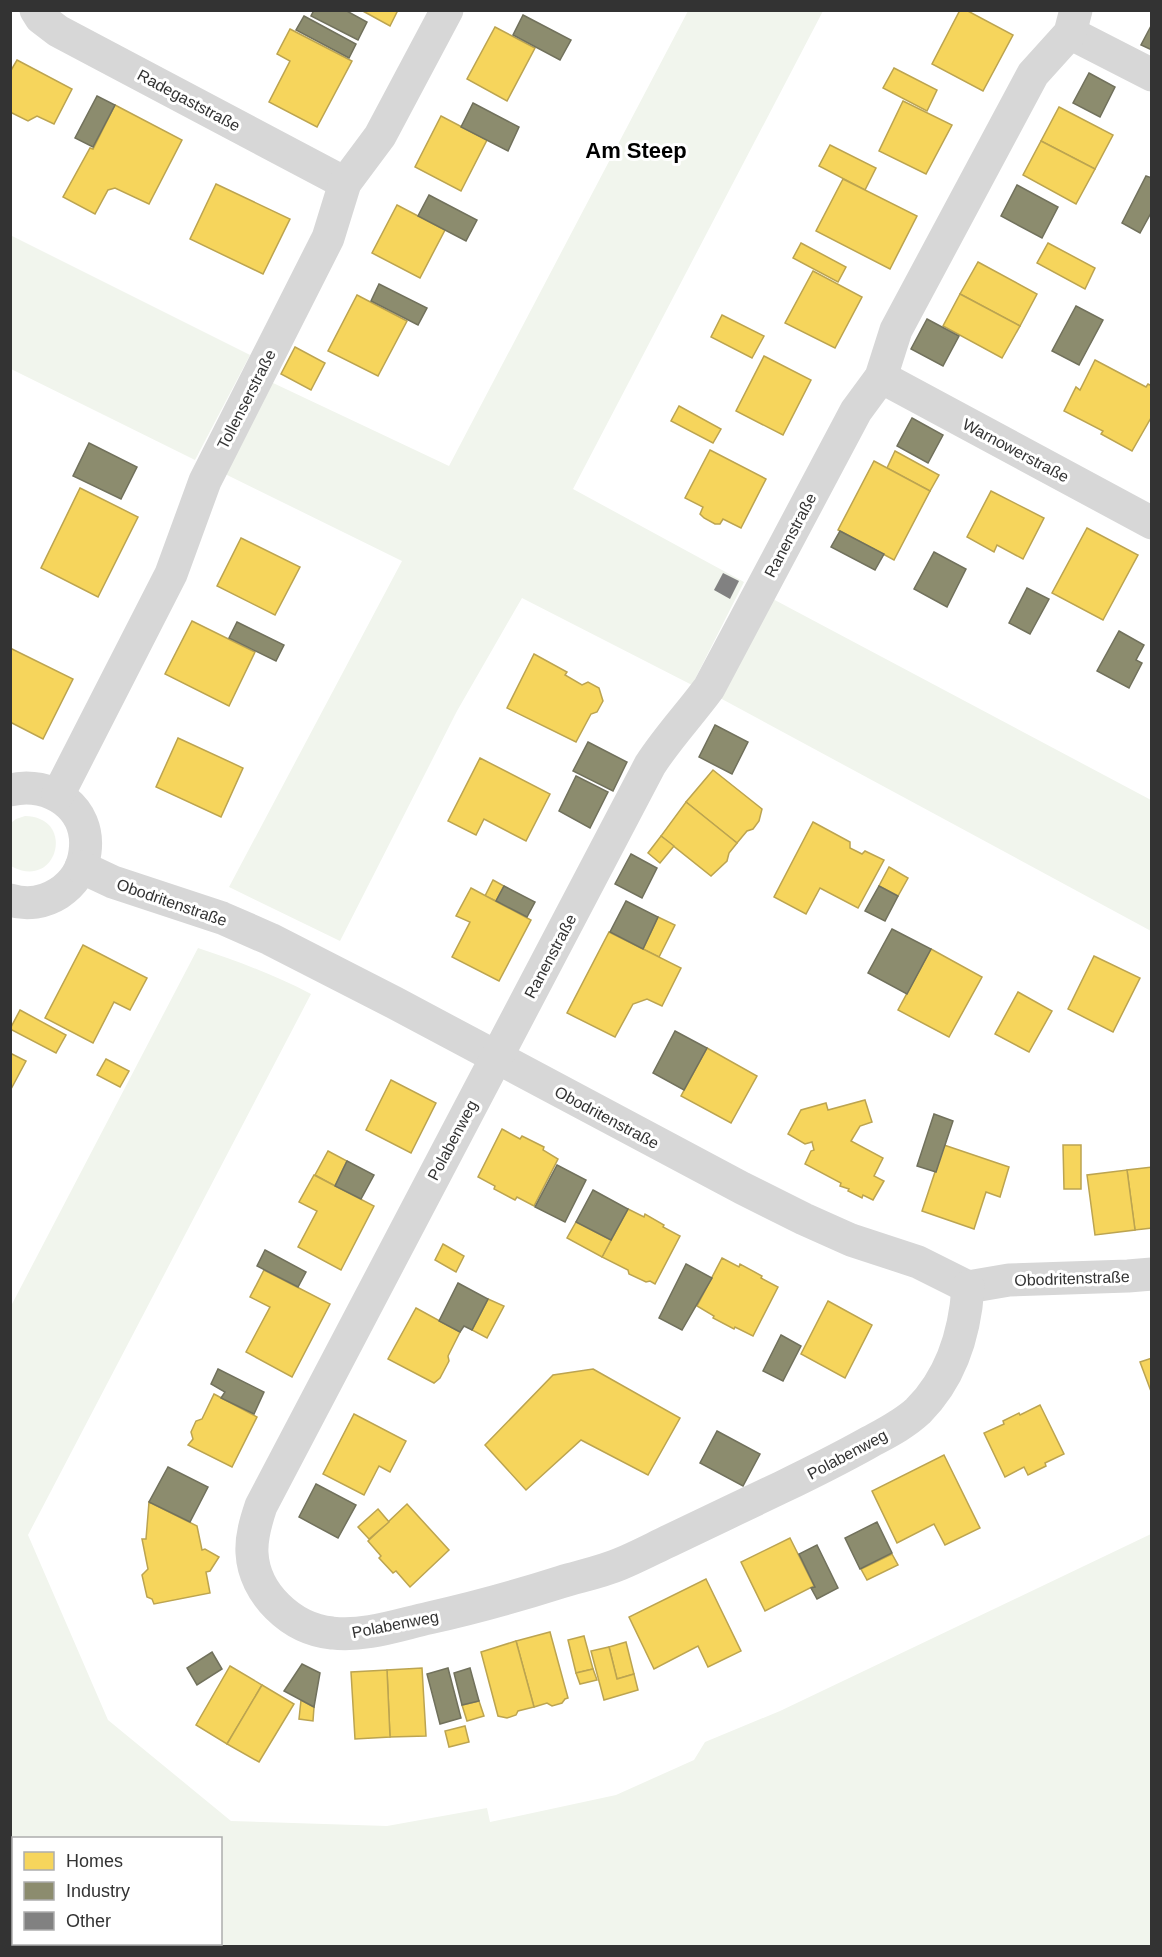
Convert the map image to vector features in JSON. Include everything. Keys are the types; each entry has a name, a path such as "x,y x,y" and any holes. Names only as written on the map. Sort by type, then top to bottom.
{"street":[{"name":"Radegaststraße","path":"36,10 41,18 58,31 345,183"},
{"name":"Tollenserstraße","path":"58,795 171,574 205,481 328,238 345,183 380,136 447,10"},
{"path":"1073,22 1152,75"},
{"name":"Ranenstraße","path":"496,1057 650,765 664,743 709,688 856,411 881,377 896,330 1033,74 1073,22"},
{"name":"Warnowerstraße","path":"881,377 1152,523"},
{"path":"10,790 23,787 41,788 58,795 71,806 82,827 86,852 81,867 71,884 56,896 38,903 10,900"},
{"name":"Obodritenstraße","path":"81,867 113,882 222,918 270,939 804,1219 851,1240 918,1262 968,1287 1009,1280 1152,1274"},
{"name":"Polabenweg","path":"496,1057 261,1506 255,1527 252,1550 253,1566 259,1583 275,1604 303,1625 323,1632 348,1634 370,1632 486,1605 620,1564 825,1467 897,1427 917,1411 935,1390 952,1363 961,1335 967,1307 968,1287"}],"shaded area":[{"path":"688,11 823,11 573,489 744,582 692,685 522,598 457,711 340,941 229,887 402,561 223,473 271,382 449,466"},
{"path":"10,235 250,355 195,460 11,369"},
{"path":"771,598 1151,800 1151,931 720,698"},
{"path":"25,816 41,820 51,828 56,839 55,851 49,862 40,869 27,871 11,866 11,823"},
{"path":"198,948 256,969 311,994 28,1535 108,1720 231,1821 387,1826 487,1808 490,1822 616,1795 694,1760 705,1742 780,1711 1151,1534 1151,1946 11,1946 11,1306"}],"building: Homes":[{"path":"361,10 398,10 390,26"},
{"path":"960,10 966,10 1013,35 983,91 932,64"},
{"path":"495,27 535,48 507,101 467,79"},
{"path":"290,29 352,61 317,127 269,102 290,61 277,54"},
{"path":"17,60 72,89 54,124 37,116 28,121 10,112 10,72"},
{"path":"894,68 937,90 927,111 883,88"},
{"path":"903,101 952,125 926,174 879,151"},
{"path":"115,105 182,140 149,204 115,188 108,190 95,214 63,197 90,148 93,149"},
{"path":"1059,107 1113,135 1095,169 1041,141"},
{"path":"441,116 487,140 461,191 415,167"},
{"path":"1041,141 1095,169 1076,204 1023,175"},
{"path":"830,145 876,168 865,190 819,166"},
{"path":"843,179 917,216 890,269 816,231"},
{"path":"216,184 290,219 263,274 190,239"},
{"path":"397,205 445,230 420,278 372,253"},
{"path":"801,243 846,267 838,282 793,258"},
{"path":"1048,243 1095,268 1085,289 1037,263"},
{"path":"978,262 1037,294 1020,326 960,294"},
{"path":"813,271 862,297 835,348 785,323"},
{"path":"960,294 1020,326 1002,358 943,326"},
{"path":"357,295 407,321 378,376 328,351"},
{"path":"722,315 764,336 752,358 711,337"},
{"path":"295,347 325,363 311,390 281,374"},
{"path":"764,356 811,380 783,435 736,411"},
{"path":"1095,360 1146,387 1148,384 1152,386 1152,416 1132,451 1101,434 1103,431 1064,411 1076,387 1080,390"},
{"path":"679,406 721,429 713,443 671,421"},
{"path":"710,450 766,479 741,528 723,519 720,524 715,524 700,514 703,507 685,498"},
{"path":"895,451 939,475 930,491 887,468"},
{"path":"874,461 930,491 894,560 838,530"},
{"path":"80,488 138,517 98,597 41,568"},
{"path":"991,491 1044,518 1023,559 997,545 994,552 967,537"},
{"path":"1087,528 1138,555 1103,620 1052,593"},
{"path":"241,538 300,567 275,615 217,586"},
{"path":"192,621 255,652 229,706 165,674"},
{"path":"10,648 73,679 43,739 10,722"},
{"path":"534,654 567,672 565,675 582,685 588,682 599,688 603,701 597,712 591,714 576,742 507,708"},
{"path":"178,738 243,768 221,817 156,787"},
{"path":"480,758 550,794 526,841 484,819 476,835 448,821"},
{"path":"713,770 762,809 759,821 737,843 686,802"},
{"path":"686,802 737,843 729,853 727,861 711,876 661,836"},
{"path":"813,822 850,842 850,848 862,854 865,851 884,860 858,908 820,888 806,914 774,897"},
{"path":"661,836 674,846 660,863 648,853"},
{"path":"889,867 908,878 898,896 879,886"},
{"path":"493,880 504,886 496,901 485,896"},
{"path":"471,888 531,920 499,981 452,957 470,922 456,916"},
{"path":"658,917 675,925 659,957 643,949"},
{"path":"609,932 681,968 662,1006 647,999 633,1004 615,1037 567,1013"},
{"path":"83,945 147,978 130,1010 114,1002 93,1043 45,1018"},
{"path":"931,949 982,977 949,1037 898,1010"},
{"path":"1094,956 1140,978 1113,1032 1068,1009"},
{"path":"1018,992 1052,1011 1029,1052 995,1034"},
{"path":"20,1010 66,1035 56,1053 10,1029"},
{"path":"707,1048 757,1076 731,1123 681,1096"},
{"path":"10,1053 26,1061 10,1091"},
{"path":"106,1059 129,1071 120,1087 97,1075"},
{"path":"391,1080 436,1103 411,1153 366,1130"},
{"path":"865,1100 872,1122 860,1126 851,1141 883,1158 874,1176 884,1181 873,1200 863,1195 862,1198 848,1191 849,1189 840,1186 841,1183 805,1164 811,1151 814,1150 812,1142 805,1144 788,1134 801,1110 826,1103 828,1110"},
{"path":"502,1129 520,1139 522,1136 544,1147 543,1150 558,1159 534,1206 517,1197 515,1200 478,1177"},
{"path":"944,1145 1009,1167 1000,1197 986,1192 974,1229 922,1211"},
{"path":"1063,1145 1081,1145 1081,1189 1064,1189"},
{"path":"328,1151 347,1161 335,1186 315,1175"},
{"path":"1152,1167 1152,1228 1135,1230 1127,1170"},
{"path":"1127,1170 1135,1230 1095,1235 1087,1175"},
{"path":"314,1175 374,1206 341,1270 298,1247 317,1211 299,1202"},
{"path":"628,1209 644,1217 645,1214 680,1236 655,1284 629,1274 628,1270 602,1257"},
{"path":"576,1222 611,1240 602,1257 567,1238"},
{"path":"443,1244 464,1256 456,1272 435,1260"},
{"path":"722,1258 739,1267 740,1264 778,1287 753,1336 713,1318 714,1316 697,1306"},
{"path":"264,1270 330,1304 292,1377 246,1352 270,1307 250,1297"},
{"path":"488,1299 504,1306 487,1338 472,1330"},
{"path":"828,1301 872,1325 845,1378 801,1354"},
{"path":"416,1308 460,1332 448,1356 449,1361 440,1378 434,1383 388,1359"},
{"path":"1152,1358 1152,1394 1140,1362"},
{"path":"593,1369 680,1418 648,1475 581,1440 526,1490 485,1445 553,1375"},
{"path":"214,1394 257,1417 232,1467 188,1445 193,1439 191,1432 196,1421 202,1419"},
{"path":"1040,1405 1064,1454 1028,1475 1024,1467 1005,1477 984,1433 1004,1424 1003,1421 1019,1413 1020,1415"},
{"path":"354,1414 406,1441 390,1472 379,1466 364,1495 323,1474"},
{"path":"944,1455 980,1528 945,1545 934,1524 897,1543 872,1491"},
{"path":"149,1502 197,1526 202,1550 205,1549 219,1557 210,1571 206,1572 210,1593 154,1604 152,1599 147,1597 142,1575 148,1569 142,1539 146,1539"},
{"path":"407,1504 449,1550 410,1587 396,1571 393,1573 379,1558 381,1556 368,1541"},
{"path":"378,1509 389,1522 369,1539 358,1527"},
{"path":"790,1538 814,1586 765,1611 741,1562"},
{"path":"892,1554 898,1565 867,1580 861,1569"},
{"path":"706,1579 741,1651 708,1667 698,1646 654,1669 629,1617"},
{"path":"550,1632 568,1698 552,1706 547,1703 534,1707 516,1641"},
{"path":"584,1636 593,1669 576,1673 568,1640"},
{"path":"516,1641 534,1707 518,1711 516,1715 507,1718 498,1716 481,1652"},
{"path":"626,1642 634,1674 617,1679 609,1647"},
{"path":"609,1647 617,1679 634,1674 638,1690 604,1700 591,1651"},
{"path":"230,1666 262,1685 227,1744 196,1725"},
{"path":"422,1668 426,1736 390,1737 387,1670"},
{"path":"593,1669 597,1680 580,1684 576,1673"},
{"path":"387,1670 390,1737 355,1739 351,1672"},
{"path":"262,1685 294,1704 259,1762 227,1744"},
{"path":"301,1700 314,1707 313,1721 299,1719"},
{"path":"479,1701 484,1716 467,1721 462,1705"},
{"path":"465,1726 469,1742 449,1747 445,1731"}],"building: Industry":[{"path":"314,10 345,10 367,22 358,40 311,16"},
{"path":"523,15 571,40 560,60 513,35"},
{"path":"304,16 356,44 349,58 296,30"},
{"path":"1152,24 1152,50 1141,45"},
{"path":"1089,73 1115,87 1100,117 1073,103"},
{"path":"97,96 115,105 93,147 75,138"},
{"path":"473,103 519,127 508,151 461,127"},
{"path":"1146,176 1152,178 1152,211 1140,233 1122,223"},
{"path":"1017,185 1058,207 1042,238 1001,216"},
{"path":"429,195 477,220 466,241 418,216"},
{"path":"379,284 427,308 418,325 371,301"},
{"path":"1076,306 1103,320 1079,365 1052,351"},
{"path":"927,319 959,336 943,366 911,349"},
{"path":"912,418 943,435 928,463 897,446"},
{"path":"89,443 137,467 121,499 73,476"},
{"path":"840,531 884,554 875,570 831,547"},
{"path":"934,552 966,569 947,607 914,589"},
{"path":"1027,588 1049,599 1030,634 1009,623"},
{"path":"237,622 284,645 276,661 229,638"},
{"path":"1119,631 1144,645 1136,660 1142,663 1129,688 1097,671"},
{"path":"715,725 748,742 732,774 699,757"},
{"path":"588,742 627,762 613,791 573,771"},
{"path":"576,776 608,792 590,828 559,811"},
{"path":"631,854 657,868 642,898 615,884"},
{"path":"504,886 535,902 527,917 496,901"},
{"path":"879,886 898,896 885,921 865,911"},
{"path":"626,901 658,917 643,949 610,932"},
{"path":"892,929 931,949 907,994 868,973"},
{"path":"675,1031 707,1048 684,1090 653,1073"},
{"path":"934,1114 953,1121 936,1172 917,1166"},
{"path":"347,1161 374,1175 361,1199 335,1186"},
{"path":"557,1165 586,1180 565,1222 535,1207"},
{"path":"593,1190 628,1209 611,1240 576,1222"},
{"path":"265,1250 306,1272 298,1287 257,1266"},
{"path":"686,1264 712,1278 682,1330 659,1318"},
{"path":"458,1283 488,1299 472,1330 464,1326 460,1332 439,1321"},
{"path":"781,1335 801,1346 783,1381 763,1371"},
{"path":"218,1369 264,1392 254,1414 221,1398 225,1392 211,1384"},
{"path":"717,1431 760,1454 743,1486 700,1463"},
{"path":"168,1467 208,1487 190,1522 149,1502"},
{"path":"316,1484 356,1505 338,1538 299,1517"},
{"path":"877,1522 892,1553 860,1569 845,1538"},
{"path":"817,1545 838,1588 817,1599 811,1588 815,1587 799,1554"},
{"path":"212,1652 222,1669 197,1685 187,1668"},
{"path":"302,1664 320,1673 314,1707 284,1691"},
{"path":"448,1668 461,1718 440,1724 427,1674"},
{"path":"470,1668 479,1701 462,1705 454,1673"}],"building: Other":[{"path":"723,573 739,581 730,599 714,590"}],"district":[{"name":"Am Steep","path":"636,150"}]}
